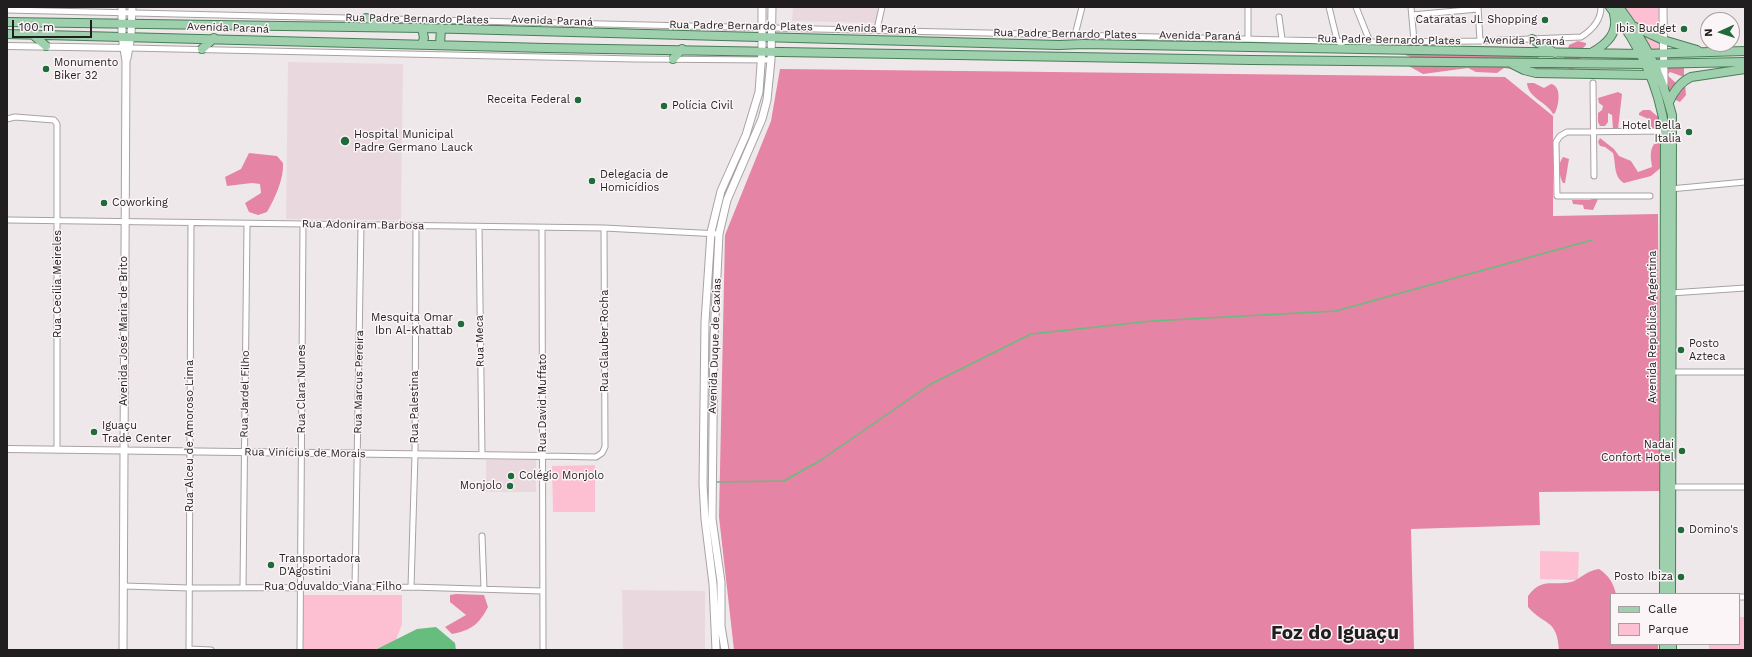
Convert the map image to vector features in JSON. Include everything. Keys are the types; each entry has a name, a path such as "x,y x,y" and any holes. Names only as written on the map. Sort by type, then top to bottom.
{"main road":[{"name":"Avenida Duque de Caxias","path":"725,650 721,626 721,582 703,484 705,322 711,232 721,191 746,135 759,92 762,55 762,7"},
{"name":"Avenida Duque de Caxias","path":"716,650 709,519 714,336 719,234 727,200 762,119 767,100 772,60 772,7"},
{"name":"Avenida República Argentina","path":"1663,7 1663,40 1662,54 1659,63 1664,88 1669,102 1673,130 1668,189 1668,488 1664,593"},
{"path":"1614,8 1633,26 1650,54 1659,63"},
{"path":"1589,54 1605,45 1612,37 1616,23 1614,8"},
{"name":"Avenida República Argentina","path":"1614,8 1646,64 1663,112 1668,189 1671,293 1668,372"},
{"name":"Avenida José Maria de Brito","path":"122,10 122,25 126,36 123,650"},
{"name":"Avenida José Maria de Brito","path":"126,36 131,25 131,10"},
{"path":"366,18 402,28"},
{"name":"Avenida Paraná","path":"7,22 122,25 441,28 772,38 1345,50 1589,54 1662,54 1745,51"},
{"path":"1633,26 1663,40 1709,53"},
{"path":"422,28 424,38 422,44"},
{"path":"440,45 441,28"},
{"name":"Avenida Paraná","path":"7,34 214,38 440,45 682,49 762,55 772,51 1512,63 1646,64 1745,62"},
{"path":"32,34 46,46"},
{"path":"202,50 214,38"},
{"path":"1532,39 1556,53"},
{"path":"1080,57 1079,50 1083,44"},
{"path":"1060,45 1063,50 1061,56"},
{"path":"673,59 682,49"},
{"path":"1512,63 1524,70 1536,73 1651,75"},
{"path":"1669,102 1674,91 1685,80 1691,77 1745,69"},
{"name":"Avenida República Argentina","path":"1668,488 1672,593"}],"street":[{"path":"877,29 882,7"},
{"path":"1075,35 1082,7"},
{"path":"1248,7 1248,38"},
{"path":"1328,7 1337,40 1345,50"},
{"path":"1356,7 1370,42"},
{"path":"1411,7 1414,41"},
{"name":"Rua Padre Bernardo Plates","path":"7,10 131,10 366,18 877,29 1370,42 1480,41 1581,37 1592,30 1598,21 1601,7"},
{"path":"1412,15 1478,8 1480,41"},
{"path":"1279,17 1282,39"},
{"path":"7,46 673,59 762,55 772,60"},
{"path":"1593,84 1594,176"},
{"name":"Rua Cecília Meireles","path":"7,119 15,117 54,120 58,124 57,450"},
{"path":"1650,196 1557,196 1556,142 1560,136 1567,132 1665,131"},
{"path":"1668,189 1745,182"},
{"name":"Rua Adoniram Barbosa","path":"7,220 604,228 711,232 719,234"},
{"name":"Rua Alceu de Amoroso Lima","path":"189,650 191,223"},
{"name":"Rua Jardel Filho","path":"243,588 247,224"},
{"name":"Rua Clara Nunes","path":"300,650 303,224"},
{"name":"Rua Marcus Pereira","path":"355,587 360,225"},
{"name":"Rua Palestina","path":"411,587 415,455 416,226"},
{"name":"Rua Meca","path":"479,227 482,456"},
{"name":"Rua David Muffato","path":"542,228 544,456 542,591 543,650"},
{"name":"Rua Glauber Rocha","path":"602,453 605,447 604,228"},
{"path":"1671,293 1745,288"},
{"path":"1668,372 1745,372"},
{"name":"Rua Vinícius de Morais","path":"7,449 596,457 602,453"},
{"path":"1668,488 1745,487"},
{"path":"482,536 484,589"},
{"name":"Rua Oduvaldo Viana Filho","path":"124,586 189,588 411,587 542,591"},
{"path":"189,650 211,650"}],"shaded area":[{"path":"793,7 878,7 875,23 792,21"},
{"path":"1578,41 1586,43 1586,45 1581,50 1578,64 1571,70 1565,66 1562,60 1567,54 1569,45"},
{"path":"1404,44 1529,49 1538,53 1539,61 1512,69 1504,68 1497,73 1476,72 1468,68 1423,74 1407,65 1413,58 1403,54 1396,48"},
{"name":"Hospital Municipal Padre Germano Lauck","path":"288,62 403,64 401,220 286,219"},
{"path":"1684,65 1684,77 1670,72 1667,75 1676,83 1685,84 1686,95 1680,102 1669,93 1666,84 1666,69 1668,66"},
{"path":"780,69 1505,77 1553,116 1553,216 1658,214 1660,491 1539,492 1540,525 1411,529 1414,650 734,650 719,517 725,235 771,121"},
{"path":"1527,83 1534,83 1544,88 1551,84 1557,88 1559,96 1555,113 1553,114 1547,106 1534,96 1528,88"},
{"path":"1618,92 1622,94 1618,129 1613,129 1612,115 1608,113 1608,122 1605,126 1600,126 1598,122 1598,113 1602,110 1603,106 1599,103 1598,98"},
{"path":"1643,110 1650,110 1657,116 1660,114 1660,125 1654,130 1650,127 1651,120 1639,115 1639,113"},
{"path":"1600,138 1614,149 1619,156 1631,161 1638,172 1652,167 1651,152 1654,144 1658,143 1663,145 1664,165 1651,176 1624,183 1620,180 1616,173 1613,153 1605,147 1600,146 1598,142"},
{"path":"249,153 277,156 283,163 282,175 273,201 267,212 258,215 249,212 245,203 261,193 260,184 252,183 227,186 225,177 241,169"},
{"path":"1563,157 1569,159 1565,183 1563,183 1559,170"},
{"path":"1594,198 1598,199 1593,210 1584,209 1583,205 1573,204 1572,200 1590,200"},
{"name":"Colégio Monjolo","path":"486,460 536,460 536,492 486,492"},
{"path":"1599,569 1605,574 1610,580 1616,593 1610,593 1610,645 1658,645 1658,650 1559,650 1556,632 1553,627 1528,607 1528,596 1533,590 1542,584 1571,582"},
{"path":"622,590 705,591 705,650 623,650"},
{"path":"450,595 484,595 488,607 478,622 470,628 452,634 445,627 466,615 450,602"},
{"path":"436,627 455,643 456,650 375,650 417,629"}],"green space":[{"path":"1623,7 1661,7 1660,50 1652,50"},
{"path":"595,465 595,512 553,512 552,466"},
{"path":"1540,551 1579,552 1578,580 1540,579"},
{"path":"303,595 402,595 402,624 396,640 375,650 303,650"},
{"path":"1740,617 1745,617 1745,650 1709,650 1709,645 1740,645"}],"waterway":[{"path":"714,482 784,481 821,460 931,384 1031,334 1152,321 1336,311 1592,240"}],"place":[{"name":"Cataratas JL Shopping","path":"1545,20"},
{"name":"Ibis Budget","path":"1684,29"},
{"name":"Monumento Biker 32","path":"46,69"},
{"name":"Receita Federal","path":"578,100"},
{"name":"Polícia Civil","path":"664,106"},
{"name":"Hotel Bella Italia","path":"1689,132"},
{"name":"Hospital Municipal Padre Germano Lauck","path":"345,141"},
{"name":"Delegacia de Homicídios","path":"592,181"},
{"name":"Coworking","path":"104,203"},
{"name":"Mesquita Omar Ibn Al-Khattab","path":"461,324"},
{"name":"Posto Azteca","path":"1681,350"},
{"name":"Iguaçu Trade Center","path":"94,432"},
{"name":"Nadai Confort Hotel","path":"1682,451"},
{"name":"Colégio Monjolo","path":"511,476"},
{"name":"Monjolo","path":"510,486"},
{"name":"Domino's","path":"1681,530"},
{"name":"Transportadora D'Agostini","path":"271,565"},
{"name":"Posto Ibiza","path":"1681,577"}],"district":[{"name":"Foz do Iguaçu","path":"1335,633"}]}
